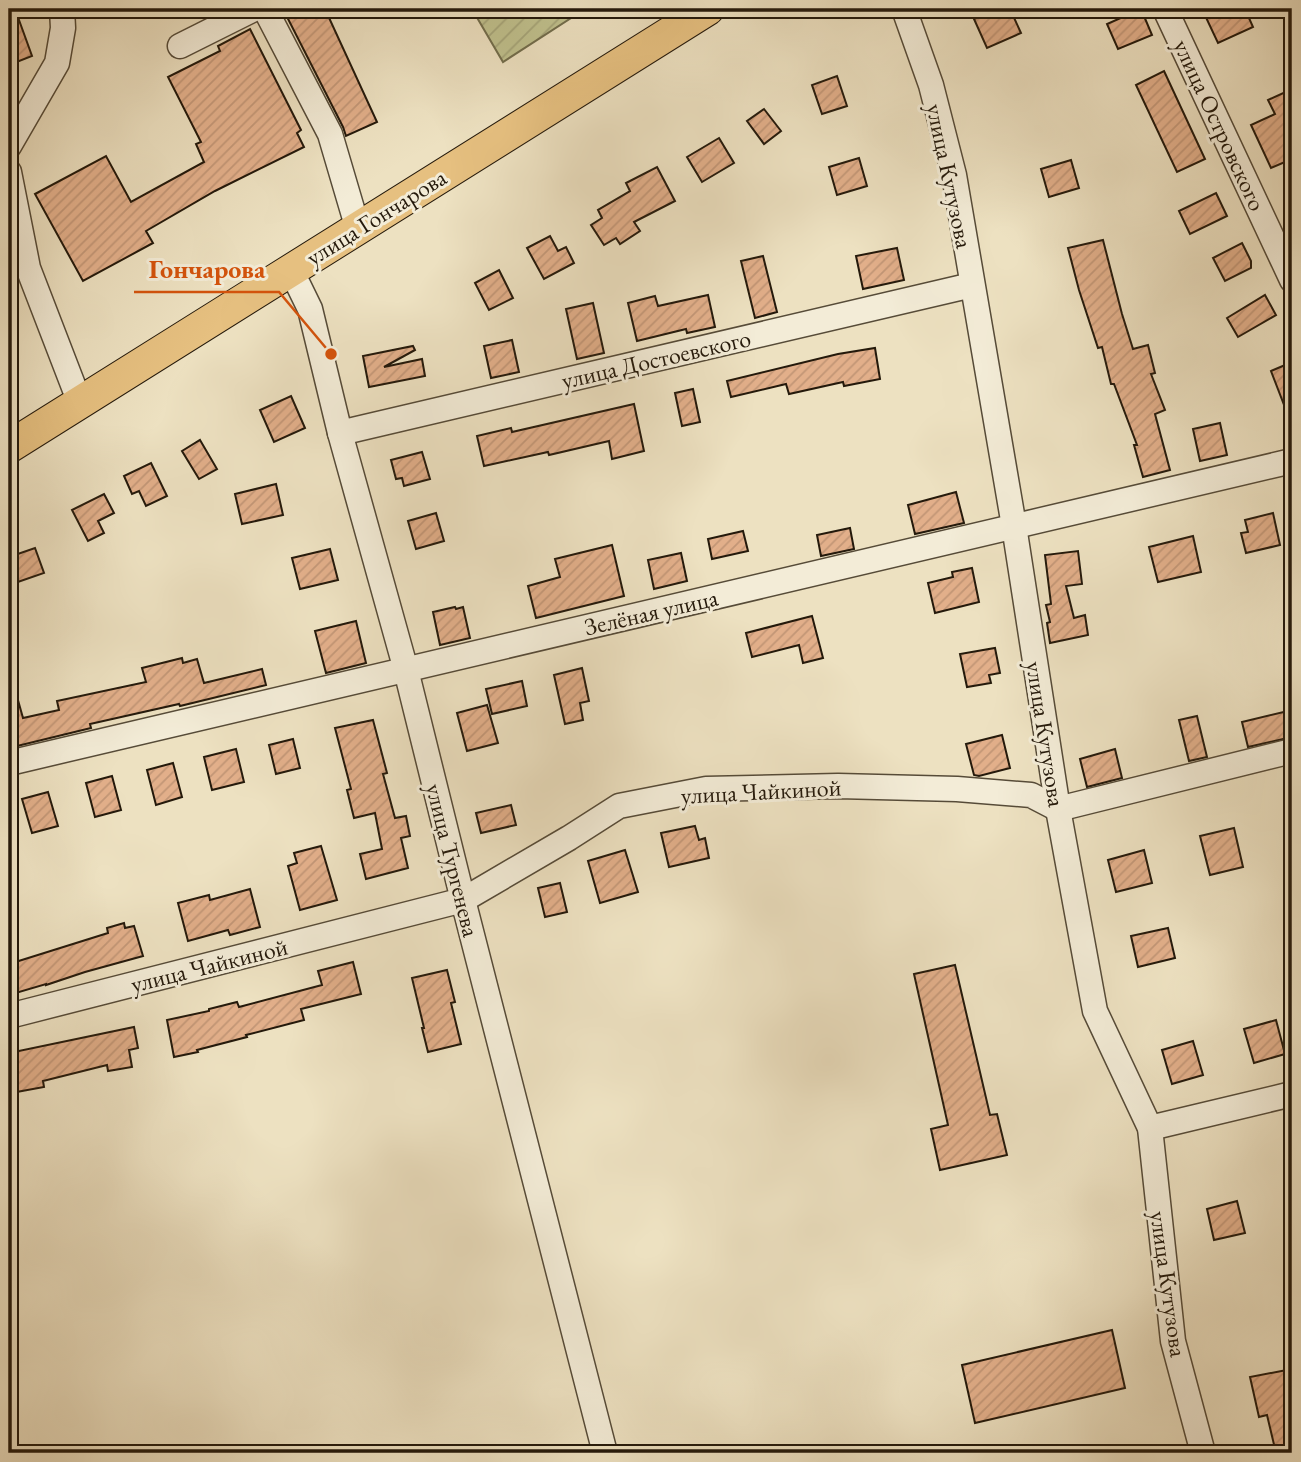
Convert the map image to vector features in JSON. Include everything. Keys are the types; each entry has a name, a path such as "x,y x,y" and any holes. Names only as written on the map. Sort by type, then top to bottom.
{"main road":[{"name":"улица Гончарова","path":"9,447 708,9"}],"street":[{"path":"9,146 57,63 63,28 62,9"},
{"path":"180,46 254,9"},
{"path":"265,9 331,134 358,229"},
{"name":"улица Кутузова","path":"904,9 931,86 954,174 1014,526 1058,809 1095,1011 1150,1128 1173,1341 1203,1453"},
{"name":"улица Островского","path":"1166,9 1292,280"},
{"path":"9,172 28,268 80,403"},
{"name":"улица Тургенева","path":"291,270 310,309 340,433 406,670 605,1453"},
{"name":"улица Достоевского","path":"340,433 972,285"},
{"name":"Зелёная улица","path":"9,763 1292,461"},
{"path":"1058,809 1292,751"},
{"name":"улица Чайкиной","path":"9,1016 463,900 620,806 706,789 838,786 957,789 1031,795 1058,809"},
{"path":"1150,1128 1292,1094"}],"green space":[{"path":"472,9 585,9 503,62"}],"building":[{"path":"9,9 15,9 32,56 9,65"},
{"path":"283,9 325,9 377,122 346,136"},
{"path":"999,9 1010,9 1021,33 987,48 974,19"},
{"path":"1141,9 1152,35 1118,49 1107,24"},
{"path":"1202,9 1245,9 1253,27 1218,43"},
{"path":"250,29 301,130 297,133 304,147 215,191 146,231 153,243 83,281 35,194 106,156 131,202 204,162 196,144 201,142 168,77 220,51 218,46"},
{"path":"1164,71 1205,159 1177,172 1136,85"},
{"path":"837,76 847,106 822,114 812,85"},
{"path":"1292,89 1292,159 1271,168 1251,125 1275,114 1268,100"},
{"path":"764,109 781,131 764,144 747,121"},
{"path":"719,138 734,163 702,182 687,157"},
{"path":"859,158 867,186 837,195 829,167"},
{"path":"1071,160 1079,188 1049,197 1041,169"},
{"path":"657,167 675,201 634,222 640,231 620,244 616,238 604,245 591,225 602,218 598,210 630,191 626,183"},
{"path":"1216,193 1227,216 1190,234 1179,211"},
{"path":"550,236 558,251 566,247 574,263 544,279 527,248"},
{"path":"1103,240 1133,349 1148,345 1155,373 1151,374 1165,410 1155,414 1170,470 1143,477 1134,445 1137,445 1114,384 1111,384 1102,347 1098,348 1068,248"},
{"path":"1242,243 1251,261 1251,268 1225,281 1213,258"},
{"path":"897,248 904,280 863,289 856,256"},
{"path":"763,256 777,312 755,318 741,261"},
{"path":"499,270 513,298 489,310 475,283"},
{"path":"708,295 715,327 687,333 686,329 637,341 628,303 655,296 658,306"},
{"path":"1265,295 1276,315 1238,337 1227,318"},
{"path":"593,303 604,353 577,359 566,309"},
{"path":"512,340 519,372 491,378 484,346"},
{"path":"413,346 415,350 384,367 422,359 425,376 369,387 363,356"},
{"path":"875,348 880,379 844,386 843,382 789,394 786,384 731,397 727,381 838,354"},
{"path":"1292,362 1292,422 1291,423 1271,371"},
{"path":"693,389 700,422 682,426 675,393"},
{"path":"291,396 305,428 274,442 260,410"},
{"path":"634,404 644,451 612,459 609,441 484,466 477,436 511,428 512,432"},
{"path":"1220,423 1227,455 1200,461 1193,429"},
{"path":"200,440 217,469 199,479 182,451"},
{"path":"422,452 430,479 404,486 402,478 396,479 391,460"},
{"path":"151,463 167,496 146,506 139,491 132,494 124,476"},
{"path":"276,484 283,515 242,524 235,494"},
{"path":"956,492 964,523 915,534 908,505"},
{"path":"104,494 114,513 98,521 104,533 88,541 72,510"},
{"path":"436,513 444,541 416,549 408,521"},
{"path":"1273,513 1280,545 1246,553 1241,533 1248,532 1245,520"},
{"path":"850,528 854,549 821,556 817,535"},
{"path":"743,531 748,551 712,559 708,539"},
{"path":"1193,536 1201,572 1158,582 1149,547"},
{"path":"612,545 624,596 536,618 528,586 560,577 555,559"},
{"path":"35,548 44,573 9,585 9,557"},
{"path":"330,549 338,580 300,589 292,558"},
{"path":"1078,551 1082,584 1066,586 1074,618 1085,615 1088,635 1050,643 1047,623 1050,622 1046,605 1051,604 1045,555"},
{"path":"681,553 687,581 654,589 648,560"},
{"path":"972,568 979,602 935,613 928,583 953,577 952,572"},
{"path":"463,607 470,638 440,645 433,612"},
{"path":"812,616 823,658 803,663 799,645 752,657 746,633"},
{"path":"356,621 366,663 326,673 315,631"},
{"path":"995,648 1000,673 989,675 991,683 967,687 960,654"},
{"path":"182,658 183,663 197,659 204,683 262,669 266,685 90,724 91,728 9,748 9,687 14,686 23,718 59,710 57,701 146,682 142,668"},
{"path":"582,668 589,701 580,703 583,720 565,724 554,675"},
{"path":"522,681 527,706 492,714 486,689"},
{"path":"487,705 498,743 467,751 457,713"},
{"path":"1292,710 1292,737 1248,747 1242,722"},
{"path":"1197,716 1207,757 1189,761 1179,720"},
{"path":"373,720 395,818 406,816 410,836 401,838 408,868 366,879 360,854 382,849 375,813 354,818 347,790 351,789 335,728"},
{"path":"1002,735 1010,768 974,775 966,744"},
{"path":"293,739 300,768 276,774 269,745"},
{"path":"236,749 244,782 212,790 204,757"},
{"path":"1115,749 1122,778 1087,787 1080,759"},
{"path":"173,763 182,797 156,805 147,770"},
{"path":"112,776 121,810 95,817 86,783"},
{"path":"48,792 58,826 32,833 22,799"},
{"path":"511,805 516,825 481,833 476,813"},
{"path":"695,826 699,840 705,838 709,858 669,867 661,833"},
{"path":"1234,828 1243,867 1210,875 1200,836"},
{"path":"321,846 337,900 300,910 288,866 297,863 294,853"},
{"path":"625,850 638,892 600,903 588,861"},
{"path":"1144,850 1152,883 1116,892 1108,860"},
{"path":"560,883 567,912 545,917 538,888"},
{"path":"250,889 260,927 230,935 228,930 188,941 178,903 209,895 210,900"},
{"path":"124,923 125,928 134,926 143,956 9,995 9,964 108,933 107,928"},
{"path":"1168,928 1175,958 1138,967 1131,936"},
{"path":"353,962 361,994 301,1009 304,1020 174,1057 167,1020 237,1002 239,1007 322,985 318,971"},
{"path":"955,965 990,1115 997,1114 1007,1155 940,1170 931,1129 948,1125 914,974"},
{"path":"447,970 455,1002 451,1003 461,1044 428,1052 412,978"},
{"path":"1276,1020 1285,1054 1254,1063 1244,1029"},
{"path":"134,1027 138,1048 129,1050 132,1067 108,1071 107,1065 43,1081 44,1087 11,1093 9,1053"},
{"path":"1193,1041 1203,1075 1172,1084 1162,1050"},
{"path":"1237,1201 1245,1233 1214,1240 1207,1209"},
{"path":"1112,1330 1125,1388 975,1423 962,1365"},
{"path":"1292,1369 1292,1453 1276,1453 1267,1415 1259,1417 1250,1377"}],"place":[{"name":"Гончарова","path":"331,354"}]}
